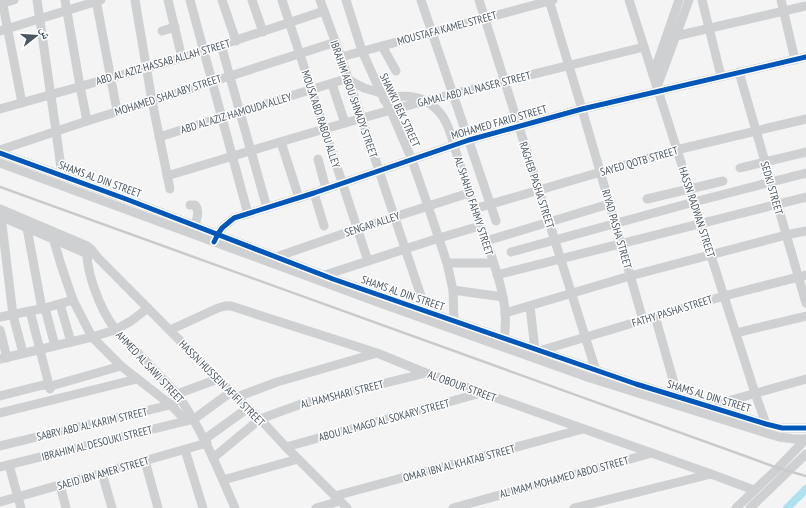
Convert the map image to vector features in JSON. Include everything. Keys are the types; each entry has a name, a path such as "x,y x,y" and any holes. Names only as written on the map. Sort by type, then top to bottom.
{"street":[{"path":"14,0 2,3 4,30 22,103"},
{"path":"36,0 62,175"},
{"path":"65,0 87,121"},
{"path":"4,30 98,0 117,111"},
{"path":"136,0 152,101 170,189"},
{"path":"168,0 182,58"},
{"path":"190,0 248,214"},
{"path":"222,0 236,41"},
{"path":"252,0 263,32"},
{"name":"MOUSA ABD RABOU ALLEY","path":"282,0 368,261"},
{"name":"IBRAHIM ABOU SHNADY STREET","path":"320,0 342,57 426,311"},
{"name":"SHAWKI BEK STREET","path":"346,0 362,51 382,96 391,110 412,160 439,238 447,263 453,290 454,321"},
{"path":"421,0 496,221"},
{"name":"RAGHEB PASHA STREET","path":"479,0 596,371"},
{"name":"MOUSTAFA KAMEL STREET","path":"342,57 551,0"},
{"name":"RIYAD PASHA STREET","path":"551,0 643,320"},
{"name":"HASSN RADWAN STREET","path":"629,0 676,150 766,424"},
{"path":"653,76 679,0"},
{"path":"657,89 689,0"},
{"path":"702,0 721,76"},
{"path":"780,0 794,60"},
{"path":"676,36 806,6"},
{"name":"ABD AL AZIZ HASSAB ALLAH STREET","path":"0,109 182,58 324,11"},
{"path":"162,31 174,27"},
{"name":"MOHAMED SHALABY STREET","path":"0,152 117,111 336,42"},
{"path":"221,45 267,208"},
{"path":"382,46 396,71"},
{"name":"GAMAL ABD AL NASER STREET","path":"167,176 391,110 644,47"},
{"name":"MOHAMED FARID STREET","path":"216,238 222,228 234,218 299,198 469,140 582,108 657,89 806,57"},
{"name":"SEDKI STREET","path":"739,72 786,235 802,276 806,303"},
{"name":"ABD AL AZIZ HAMOUDA ALLEY","path":"160,137 342,80 349,80"},
{"path":"349,80 382,96"},
{"path":"332,84 345,124"},
{"name":"AL SHAHID FAHMY STREET","path":"382,96 410,96 426,101 440,113 446,123 486,241 503,297 505,313 504,339"},
{"name":"SAYED QOTB STREET","path":"474,209 676,150 806,119"},
{"path":"281,142 299,198"},
{"name":"SHAMS AL DIN STREET","path":"0,152 195,225 216,238 390,307 590,378 678,397 782,428 806,428"},
{"path":"740,168 806,152"},
{"path":"318,159 326,189"},
{"name":"SHAMS AL DIN STREET","path":"0,163 216,238 276,256 325,275 596,371 635,388 778,437 806,439"},
{"path":"511,252 806,173"},
{"path":"647,199 723,181"},
{"path":"314,193 324,226"},
{"name":"SENGAR ALLEY","path":"276,256 469,193"},
{"path":"497,276 806,197"},
{"path":"190,204 195,205 198,209 195,225"},
{"path":"486,241 609,204"},
{"path":"1,213 13,315 23,353"},
{"name":"HASSN HUSSEIN AFIFI STREET","path":"1,213 86,249 90,255 98,258 347,508"},
{"path":"28,224 43,308 55,346"},
{"path":"325,275 480,226"},
{"path":"505,313 630,276 806,231"},
{"path":"53,235 73,300 92,337 137,380 190,420 234,394 377,352"},
{"name":"AHMED AL SAWI STREET","path":"86,249 88,266 94,289 115,330 180,398 190,420 206,441 235,508"},
{"path":"447,263 493,263"},
{"name":"FATHY PASHA STREET","path":"537,350 724,296 802,276"},
{"path":"453,290 503,297"},
{"path":"0,317 73,300"},
{"path":"60,304 71,342"},
{"name":"AL OBOUR STREET","path":"170,330 218,308 231,306 377,352 426,373 754,490"},
{"path":"530,306 537,350"},
{"path":"0,330 3,359 115,330 131,321 148,308"},
{"path":"30,311 53,400"},
{"path":"655,316 678,397"},
{"path":"736,333 806,316"},
{"path":"0,396 43,385 49,386 121,366"},
{"name":"AL HAMSHARI STREET","path":"213,458 260,419 304,403 426,373"},
{"name":"SABRY ABD AL KARIM STREET","path":"0,446 171,405 180,398 218,379"},
{"path":"710,406 806,379"},
{"path":"0,413 137,380"},
{"name":"ABOU AL MAGD AL SOKARY STREET","path":"286,447 481,393"},
{"path":"206,441 248,408"},
{"name":"IBRAHIM AL DESOUKI STREET","path":"0,467 190,420"},
{"name":"OMAR IBN AL KHATAB STREET","path":"316,508 337,499 583,429"},
{"path":"736,508 806,439"},
{"name":"SAEID IBN AMER STREET","path":"0,502 185,450 206,441"},
{"path":"185,450 203,508"},
{"name":"AL IMAM MOHAMED ABDO STREET","path":"453,508 652,453"},
{"path":"750,508 806,454"},
{"path":"223,480 298,459"},
{"path":"145,461 158,508"},
{"path":"9,465 22,508"},
{"path":"102,473 112,508"},
{"path":"574,508 711,474"},
{"path":"60,485 66,508"}],"waterway":[{"path":"787,508 806,489"}],"railway":[{"path":"0,187 778,468 806,476"}],"cycle path":[{"path":"214,242 222,228 234,218 314,193 469,140 582,109 806,57"},
{"path":"0,153 126,199 333,279 636,384 766,424 782,428 806,428"}]}
